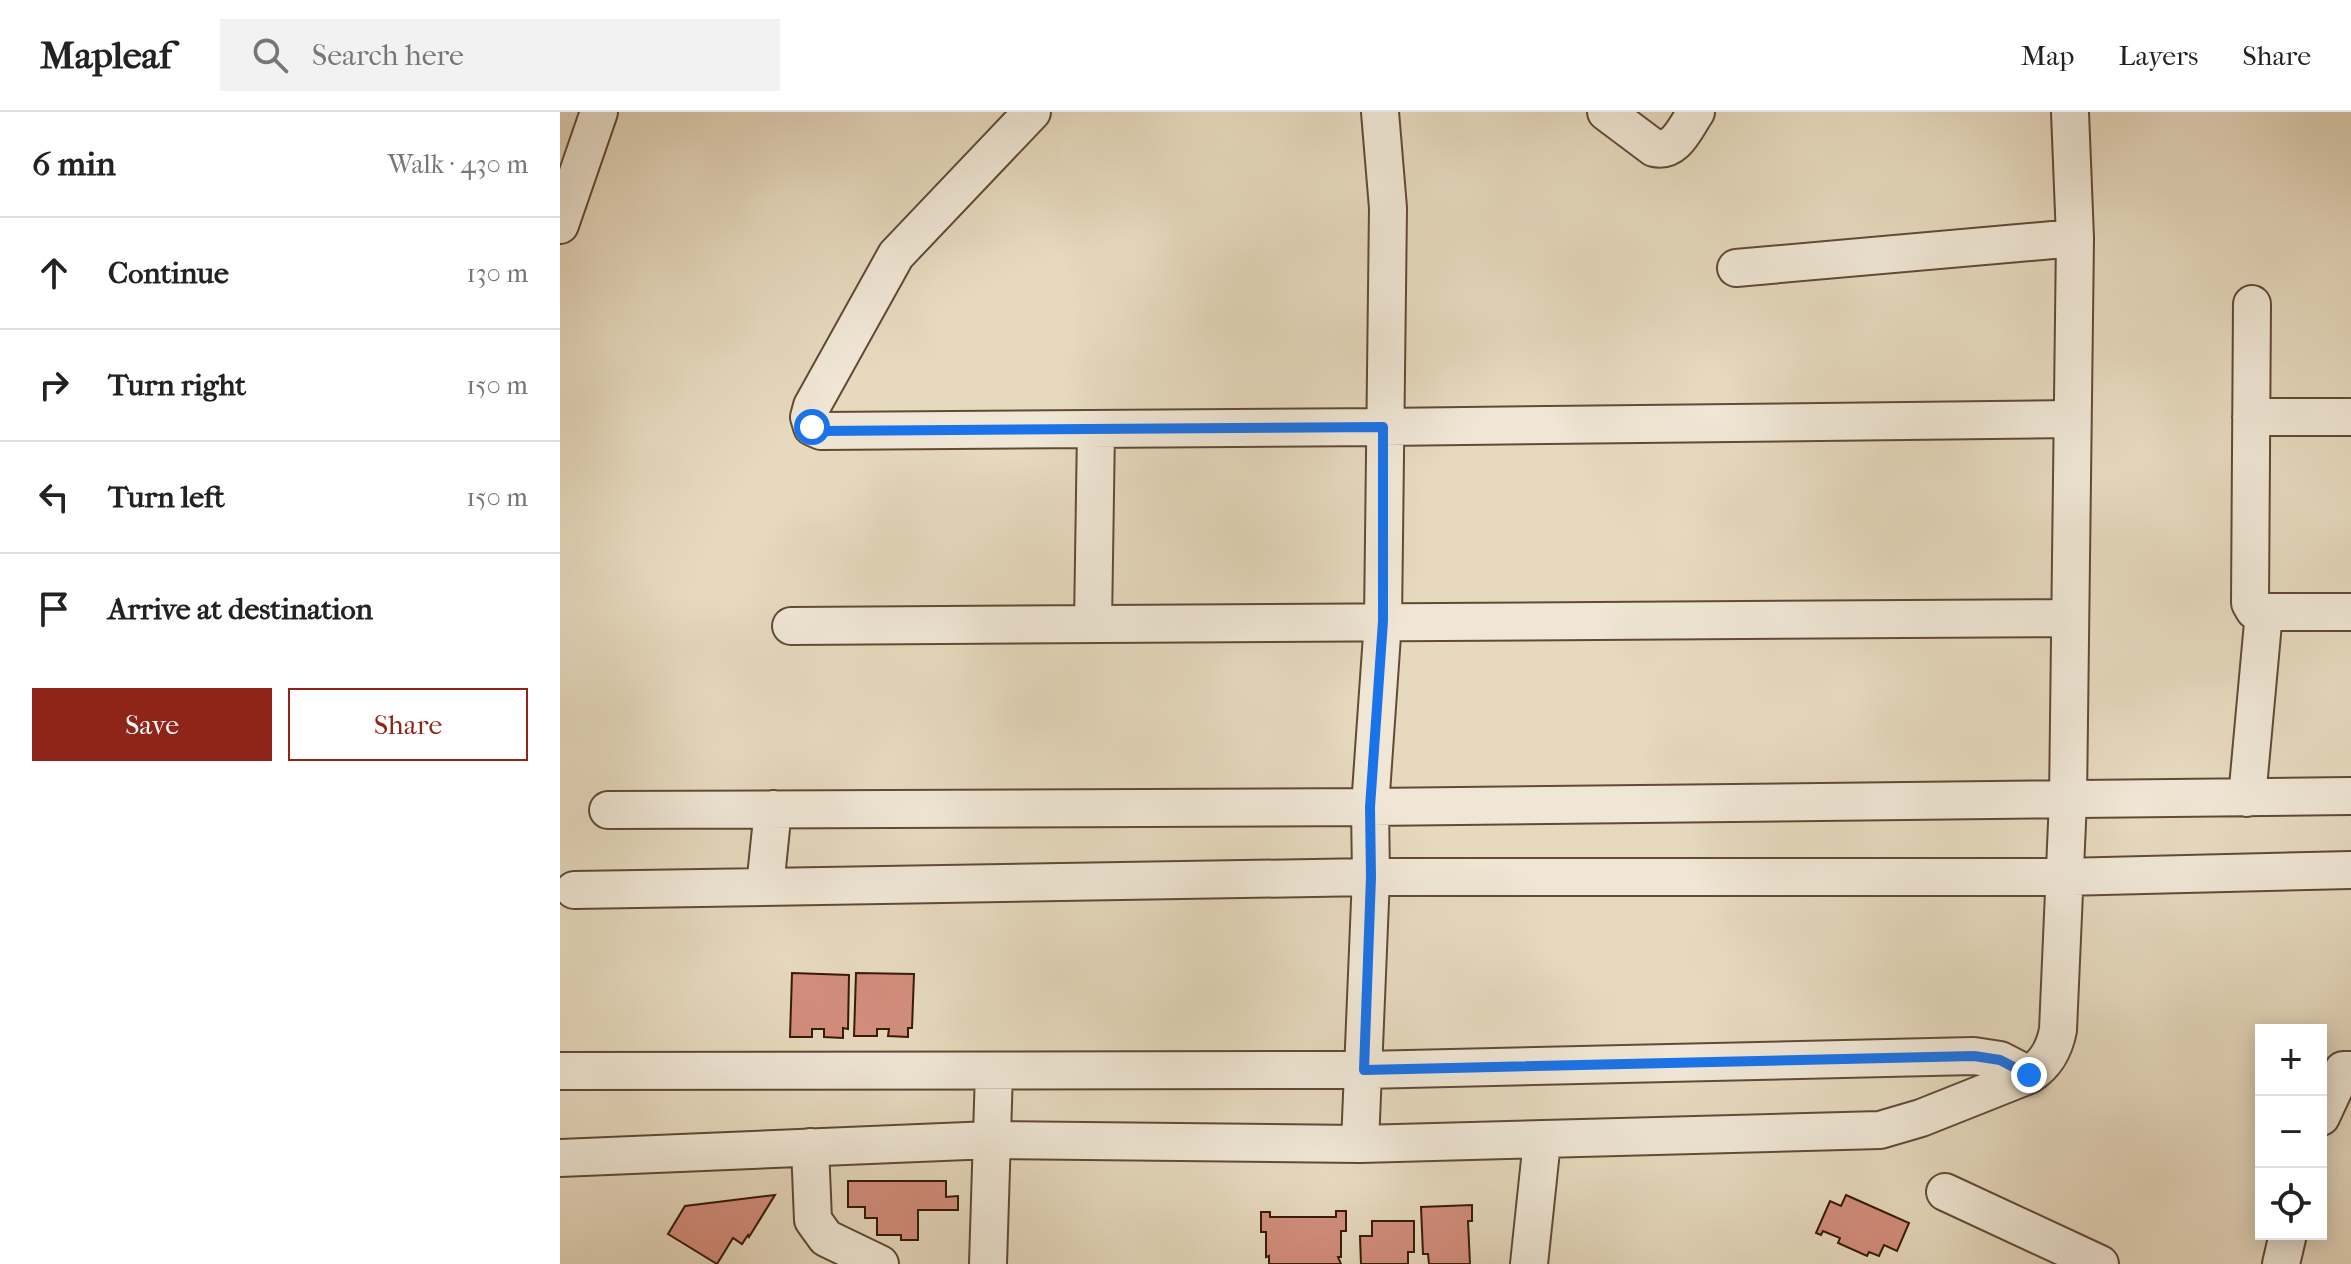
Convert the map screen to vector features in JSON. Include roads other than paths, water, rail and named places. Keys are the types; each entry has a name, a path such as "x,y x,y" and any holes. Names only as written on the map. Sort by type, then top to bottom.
{"street":[{"path":"560,225 599,112"},
{"path":"1360,1144 1371,877 1370,807 1383,621 1388,208 1380,112"},
{"path":"1606,112 1661,150 1675,144 1696,112"},
{"path":"560,1158 991,1140 1360,1144 1880,1130 1921,1118 2029,1075 2048,1057 2058,1030 2068,800 2075,238 2070,112"},
{"path":"1019,118 896,255 812,406 809,417 812,427 821,431 2072,419"},
{"path":"1736,268 2075,238"},
{"path":"2252,304 2250,603 2254,610 2264,612 2351,612"},
{"path":"2251,417 2351,417"},
{"path":"1093,624 1096,429"},
{"path":"2247,798 2264,612"},
{"path":"791,626 2069,618"},
{"path":"608,810 1370,807 2351,796"},
{"path":"765,887 773,809"},
{"path":"574,890 1371,877 2063,877 2351,870"},
{"path":"560,1071 1364,1070 1974,1056 2000,1060 2029,1075"},
{"path":"2327,1104 2343,1070 2351,1070"},
{"path":"988,1264 994,1071"},
{"path":"1529,1264 1542,1141"},
{"path":"810,1147 813,1220 826,1238 880,1264"},
{"path":"1945,1192 2100,1264"},
{"path":"2281,1264 2287,1240"}]}
